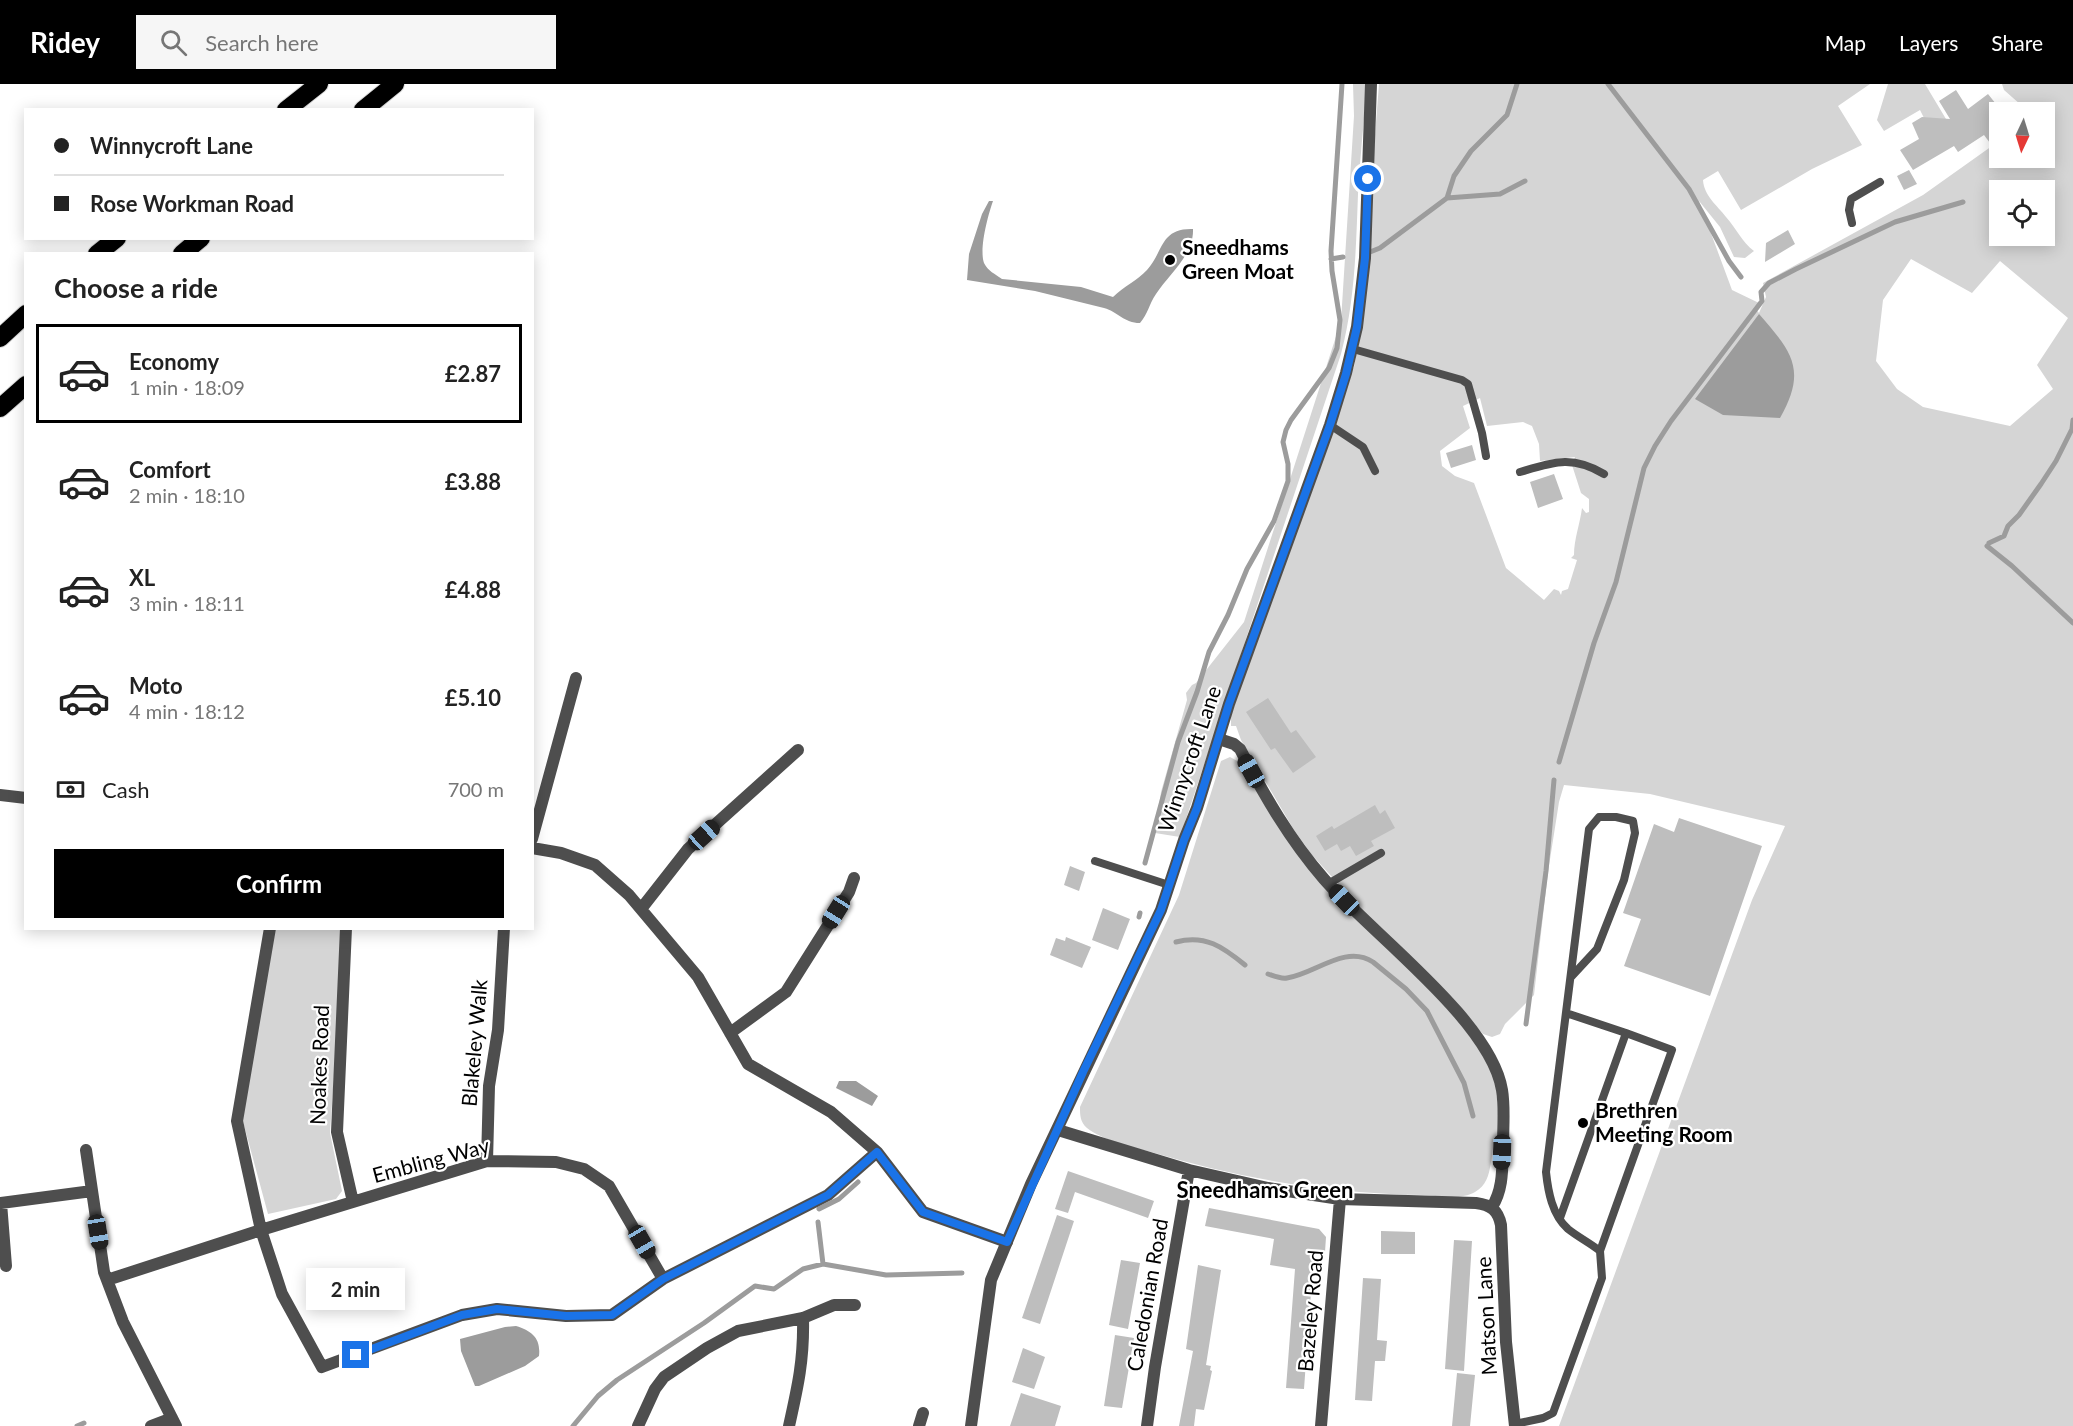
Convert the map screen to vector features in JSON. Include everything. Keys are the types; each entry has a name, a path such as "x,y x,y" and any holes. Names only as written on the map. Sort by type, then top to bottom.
{"highway":[{"path":"289,108 319,84"},
{"path":"365,108 395,84"},
{"path":"100,252 114,240"},
{"path":"184,252 199,240"},
{"path":"0,338 24,316"},
{"path":"0,408 24,387"}],"street":[{"name":"Winnycroft Lane","path":"971,1426 991,1281 1031,1184 1161,910 1257,626 1330,425 1353,349 1365,258 1371,84"},
{"path":"534,832 576,678"},
{"path":"1058,1130 1189,1170 1268,1188 1340,1198 1476,1203 1492,1207 1500,1192 1502,1089 1492,1060 1467,1023 1328,884 1295,844 1240,749 1234,744 1219,739"},
{"path":"641,909 688,849 798,750"},
{"path":"0,795 24,798"},
{"path":"534,848 561,853 595,865 629,895 698,977 748,1064 831,1112 877,1152 923,1212 1007,1242"},
{"path":"730,1033 786,992 849,892 854,878"},
{"path":"270,930 237,1121 261,1230 282,1294 322,1367 462,1315 497,1309 566,1316 612,1315 663,1279 828,1195 877,1152"},
{"name":"Noakes Road","path":"346,930 337,1132 353,1202"},
{"name":"Blakeley Walk","path":"488,1161 489,1086 498,1030 504,930"},
{"path":"86,1150 107,1280 123,1322 174,1422 151,1426"},
{"name":"Embling Way","path":"107,1280 261,1230 488,1161 556,1162 584,1169 609,1186 663,1279"},
{"name":"Caledonian Road","path":"1147,1426 1152,1384 1189,1170"},
{"path":"6,1266 1,1203 92,1191"},
{"name":"Bazeley Road","path":"1321,1426 1340,1198"},
{"name":"Matson Lane","path":"1492,1207 1499,1215 1501,1225 1506,1342 1515,1425"},
{"path":"638,1426 655,1389 664,1377 707,1348 738,1331 803,1318 834,1305 855,1305"},
{"path":"789,1426 804,1350 803,1318"},
{"path":"919,1426 923,1413"}],"lane":[{"path":"1852,224 1849,210 1851,199 1880,182"},
{"path":"1353,349 1462,380 1468,384 1486,456"},
{"path":"1330,425 1363,447 1375,471"},
{"path":"1520,472 1552,463 1574,461 1604,474"},
{"path":"1571,977 1597,949 1624,880 1635,833 1633,820 1599,817 1589,829 1546,1172 1548,1190 1554,1209 1560,1218 1567,1228 1600,1251"},
{"path":"1328,884 1381,853"},
{"path":"1095,861 1169,885"},
{"path":"1515,1425 1553,1413 1602,1278 1600,1251 1672,1050 1566,1013"},
{"path":"1560,1218 1626,1033"}],"shaded area":[{"path":"1353,84 1367,84 1354,274 1341,354 1180,837 1155,833 1161,792 1187,700 1186,693 1244,622 1341,321 1354,116"},
{"path":"1379,84 1870,84 1838,106 1862,145 1812,169 1741,210 1718,171 1703,180 1712,200 1754,251 1745,258 1734,257 1720,227 1699,201 1732,290 1759,303 1755,308 1759,313 1766,297 1763,283 1923,195 1989,148 1989,168 2055,168 2055,102 2018,102 2004,90 2002,84 2073,84 2073,1426 1559,1426 1752,900 1785,826 1650,794 1564,785 1559,802 1548,872 1534,995 1505,1024 1500,1034 1492,1037 1483,1034 1361,909 1312,855 1294,830 1241,740 1236,726 1231,726 1231,715 1354,367 1359,339","holes":["1911,259 1972,293 2000,261 2068,318 2037,365 2053,389 2010,426 1923,407 1897,389 1876,361 1883,300","1480,398 1487,426 1523,422 1532,426 1539,444 1540,461 1575,457 1572,465 1581,493 1589,499 1589,512 1586,513 1582,508 1574,555 1571,558 1577,560 1568,589 1562,591 1561,595 1554,589 1544,600 1506,568 1474,483 1455,476 1442,466 1440,451 1470,428 1463,406"]},
{"path":"1888,84 1925,84 1949,124 1928,126 1920,110 1884,131 1877,120"},
{"path":"989,201 993,201 985,232 984,263 1002,279 1081,287 1113,297 1147,270 1164,242 1174,232 1193,229 1192,238 1185,256 1156,294 1143,320 1140,323 1134,323 1104,308 1035,291 967,280 969,254 982,214"},
{"path":"1759,314 1780,339 1792,362 1793,386 1788,401 1780,418 1723,415 1695,399"},
{"name":"Sneedhams Green","path":"1230,757 1239,762 1264,802 1371,930 1457,1019 1482,1052 1496,1083 1499,1131 1495,1138 1486,1180 1475,1192 1464,1196 1444,1197 1356,1192 1287,1183 1185,1162 1109,1140 1093,1132 1083,1123 1080,1107 1179,895 1221,761"},
{"path":"275,930 344,930 330,1133 342,1191 336,1199 268,1214 242,1118"},
{"path":"839,1081 856,1081 878,1096 872,1106 836,1088"},
{"path":"516,1326 527,1330 534,1336 538,1344 539,1356 525,1366 475,1386 461,1351 460,1339"}],"building":[{"path":"1956,90 1968,109 1988,94 1994,102 1989,102 1989,142 1984,135 1958,152 1954,146 1913,170 1900,150 1919,139 1912,123 1922,117 1950,119 1939,101"},
{"path":"1909,170 1917,184 1904,190 1897,176"},
{"path":"1788,230 1795,244 1765,262 1766,243"},
{"path":"1472,445 1476,460 1451,468 1446,453"},
{"path":"1554,474 1563,499 1538,508 1530,482"},
{"path":"1268,698 1291,733 1296,730 1316,757 1293,773 1275,748 1271,750 1246,712"},
{"path":"1375,805 1380,814 1385,810 1395,828 1371,841 1374,846 1356,856 1350,846 1341,851 1337,844 1325,851 1316,836 1332,826 1334,829"},
{"path":"1679,818 1762,846 1710,996 1624,966 1641,919 1623,913 1654,824 1674,832"},
{"path":"1070,866 1085,872 1079,891 1064,885"},
{"path":"1103,908 1130,919 1118,950 1092,940"},
{"path":"1066,937 1091,947 1082,968 1050,955 1056,938 1065,941"},
{"path":"1068,1171 1154,1201 1148,1218 1075,1192 1068,1213 1055,1209"},
{"path":"1209,1208 1319,1229 1326,1237 1325,1252 1314,1251 1304,1389 1286,1388 1295,1269 1270,1265 1274,1239 1205,1226"},
{"path":"1057,1215 1074,1221 1040,1324 1022,1318"},
{"path":"1381,1231 1415,1232 1415,1254 1381,1254"},
{"path":"1454,1240 1472,1241 1464,1371 1445,1369"},
{"path":"1121,1260 1140,1263 1128,1329 1109,1325"},
{"path":"1198,1265 1221,1270 1206,1365 1211,1366 1212,1371 1204,1410 1196,1409 1194,1426 1179,1426 1193,1351 1186,1349"},
{"path":"1363,1278 1381,1279 1377,1340 1387,1341 1385,1361 1375,1361 1372,1401 1355,1400"},
{"path":"1115,1335 1134,1338 1122,1408 1104,1406"},
{"path":"1023,1348 1045,1357 1034,1389 1012,1382"},
{"path":"1457,1373 1475,1375 1470,1426 1452,1426"},
{"path":"1021,1393 1061,1406 1055,1426 1010,1426"}],"waterway":[{"path":"1145,863 1178,742 1209,652 1228,615 1247,569 1274,521 1288,481 1288,464 1283,442 1286,430 1329,368 1337,348 1340,320 1331,251 1342,84"},
{"path":"1447,198 1454,176 1471,151 1507,115 1517,84"},
{"path":"1608,84 1689,189 1729,261 1741,277"},
{"path":"1370,252 1380,248 1447,198 1500,194 1525,181"},
{"path":"1559,762 1594,643 1616,582 1644,468 1671,421 1762,301 1761,292 1769,283 1895,222 1963,202"},
{"path":"1331,259 1343,257"},
{"path":"1989,543 2004,536 2008,526 2019,515 2041,484 2056,461 2072,429 2073,420"},
{"path":"1987,546 2073,623"},
{"path":"1526,1024 1546,871 1554,780"},
{"path":"1139,917 1140,913"},
{"path":"1176,942 1205,941 1221,948 1245,965"},
{"path":"1268,974 1287,978 1352,956 1373,962 1406,989 1427,1011 1464,1083 1473,1116"},
{"path":"819,1209 839,1199 858,1182"},
{"path":"818,1222 823,1264"},
{"path":"573,1426 598,1396 617,1380 704,1323 755,1286 774,1289 803,1269 823,1264 886,1275 962,1273"},
{"path":"77,1426 84,1423"}],"place":[{"name":"Sneedhams Green Moat","path":"1170,260"},
{"name":"Brethren Meeting Room","path":"1583,1123"}],"district":[{"name":"Sneedhams Green","path":"1265,1190"}],"route":[{"path":"356,1355 462,1315 497,1309 566,1316 612,1315 663,1279 828,1195 877,1152 923,1212 1007,1242 1031,1184 1161,910 1197,808 1229,704 1330,425 1353,349 1357,327 1365,258 1368,179"}]}
